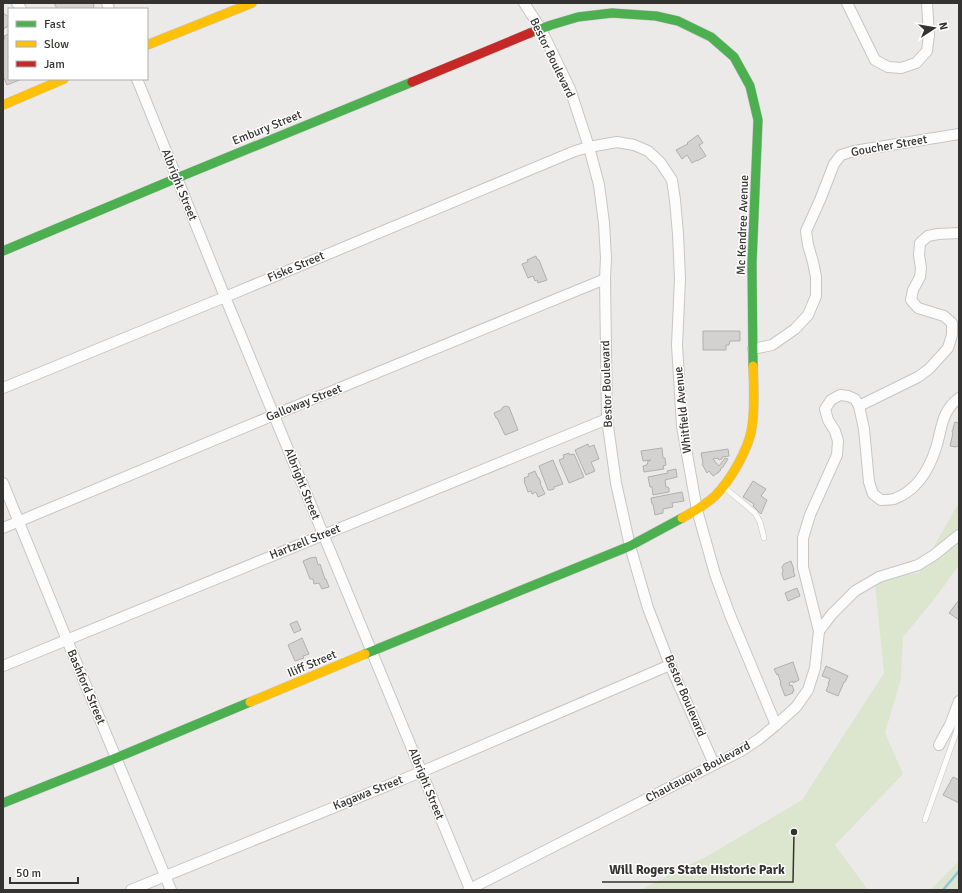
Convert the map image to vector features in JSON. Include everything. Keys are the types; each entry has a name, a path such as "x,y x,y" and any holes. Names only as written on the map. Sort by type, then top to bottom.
{"street":[{"path":"148,45 252,3"},
{"name":"Bestor Boulevard","path":"524,3 541,29 570,89 589,147 598,186 604,223 606,258 607,418 616,483 630,546 648,608 670,665 714,764"},
{"path":"847,3 875,60 888,67 901,68 916,63 927,51 929,36 927,3"},
{"name":"Mc Kendree Avenue","path":"541,29 578,18 612,13 656,16 678,21 711,37 734,57 750,86 758,120 758,158 752,263 754,403 752,428 745,451 731,476 715,496 697,510 630,546"},
{"name":"Embury Street","path":"3,251 541,29"},
{"path":"3,105 58,80"},
{"name":"Albright Street","path":"136,80 469,889"},
{"name":"Goucher Street","path":"753,349 772,345 795,329 808,315 816,296 816,277 806,230 834,164 841,155 854,151 959,134"},
{"name":"Whitfield Avenue","path":"589,147 617,142 634,145 648,151 656,158 672,180 678,234 680,279 677,345 682,426 697,510 715,574 730,615 776,725"},
{"name":"Fiske Street","path":"3,388 575,151 589,147"},
{"path":"959,233 928,236 920,243 920,277 913,290 911,300 918,308 944,316 952,323 952,335 948,348 929,369 918,377 859,406 864,429 869,482 874,494 881,500 892,500 908,491 920,480 929,466 936,448 947,410 959,398"},
{"name":"Galloway Street","path":"3,528 605,279"},
{"name":"Chautauqua Boulevard","path":"469,889 741,751 776,725 796,707 808,690 815,668 819,631 803,567 803,538 810,515 837,455 838,441 835,431 828,420 825,409 831,400 840,395 855,399 859,406"},
{"name":"Hartzell Street","path":"3,666 607,418"},
{"name":"Bashford Street","path":"3,483 171,890"},
{"path":"819,631 832,614 855,591 879,577 918,565 934,555 959,535"},
{"name":"Iliff Street","path":"3,803 116,758 630,546"},
{"name":"Kagawa Street","path":"131,890 421,772 670,665"},
{"path":"938,745 950,724 959,701"}],"lane":[{"path":"723,486 755,513 760,522 764,538"},
{"path":"925,820 956,733 958,724 954,713"}],"green space":[{"path":"959,502 959,565 936,597 903,637 901,679 885,733 903,774 835,845 868,890 640,890 709,855 802,800 884,673 875,584 892,576 919,573"},
{"path":"959,861 959,890 930,890"}],"building":[{"path":"54,3 93,3 94,6 94,8 56,8"},
{"path":"3,13 8,16 8,26 3,29"},
{"path":"8,34 8,80 20,80 7,85 3,76 4,36"},
{"path":"698,135 703,143 699,145 706,156 692,163 687,155 682,159 676,150 688,144 687,143"},
{"path":"536,256 547,280 538,283 537,280 535,281 533,276 528,278 522,264 528,262 527,260"},
{"path":"703,331 740,331 740,341 730,341 729,345 726,345 726,350 703,350"},
{"path":"506,406 509,407 518,430 505,435 494,413"},
{"path":"955,422 959,423 959,447 950,446"},
{"path":"588,444 589,447 594,445 599,459 591,462 595,471 586,475 575,450"},
{"path":"662,448 663,458 665,458 666,465 663,466 664,469 644,472 643,466 647,465 648,461 651,460 643,461 641,451"},
{"path":"728,449 729,456 722,457 722,459 719,460 718,458 713,459 719,466 725,458 728,459 720,469 721,470 713,476 709,471 707,473 702,464 701,453"},
{"path":"569,453 570,455 574,454 584,477 569,483 559,460 564,458 563,455"},
{"path":"553,460 563,484 554,487 554,489 548,490 539,466"},
{"path":"676,469 677,477 665,480 666,487 669,488 669,492 653,495 648,477 668,473 667,471"},
{"path":"535,471 545,494 538,497 536,492 532,494 531,491 528,492 524,481 524,478 529,476 528,474"},
{"path":"753,481 766,489 761,496 767,500 761,514 753,506 754,504 743,497"},
{"path":"682,492 684,501 672,503 673,507 663,509 663,513 655,515 651,498"},
{"path":"316,557 318,565 320,564 329,587 322,589 319,583 314,584 313,579 310,579 303,561"},
{"path":"791,561 795,576 784,580 782,567 784,564"},
{"path":"797,588 800,596 788,601 785,593"},
{"path":"959,600 959,620 949,613"},
{"path":"297,621 301,630 294,633 290,624"},
{"path":"302,638 309,654 303,656 304,658 295,661 288,645"},
{"path":"793,662 799,680 789,683 790,686 792,685 794,691 792,692 793,693 785,696 778,674 777,675 774,669"},
{"path":"826,666 848,676 838,696 826,691 830,679 822,676"},
{"path":"953,777 959,780 959,803 943,795"}],"waterway":[{"path":"943,890 959,871"}],"traffic: fast":[{"path":"530,33 578,17 612,13 656,16 678,21 711,37 734,57 750,86 758,120 752,263 753,366"},
{"path":"3,251 412,82"},
{"path":"365,654 630,546 682,518"},
{"path":"3,803 250,702"}],"traffic: slow":[{"path":"148,45 252,3"},
{"path":"3,105 62,80"},
{"path":"682,518 695,511 721,490 743,455 750,436 753,419 753,366"},
{"path":"250,702 365,654"}],"traffic: jam":[{"path":"412,82 530,33"}],"place":[{"name":"Will Rogers State Historic Park","path":"794,832"}]}
